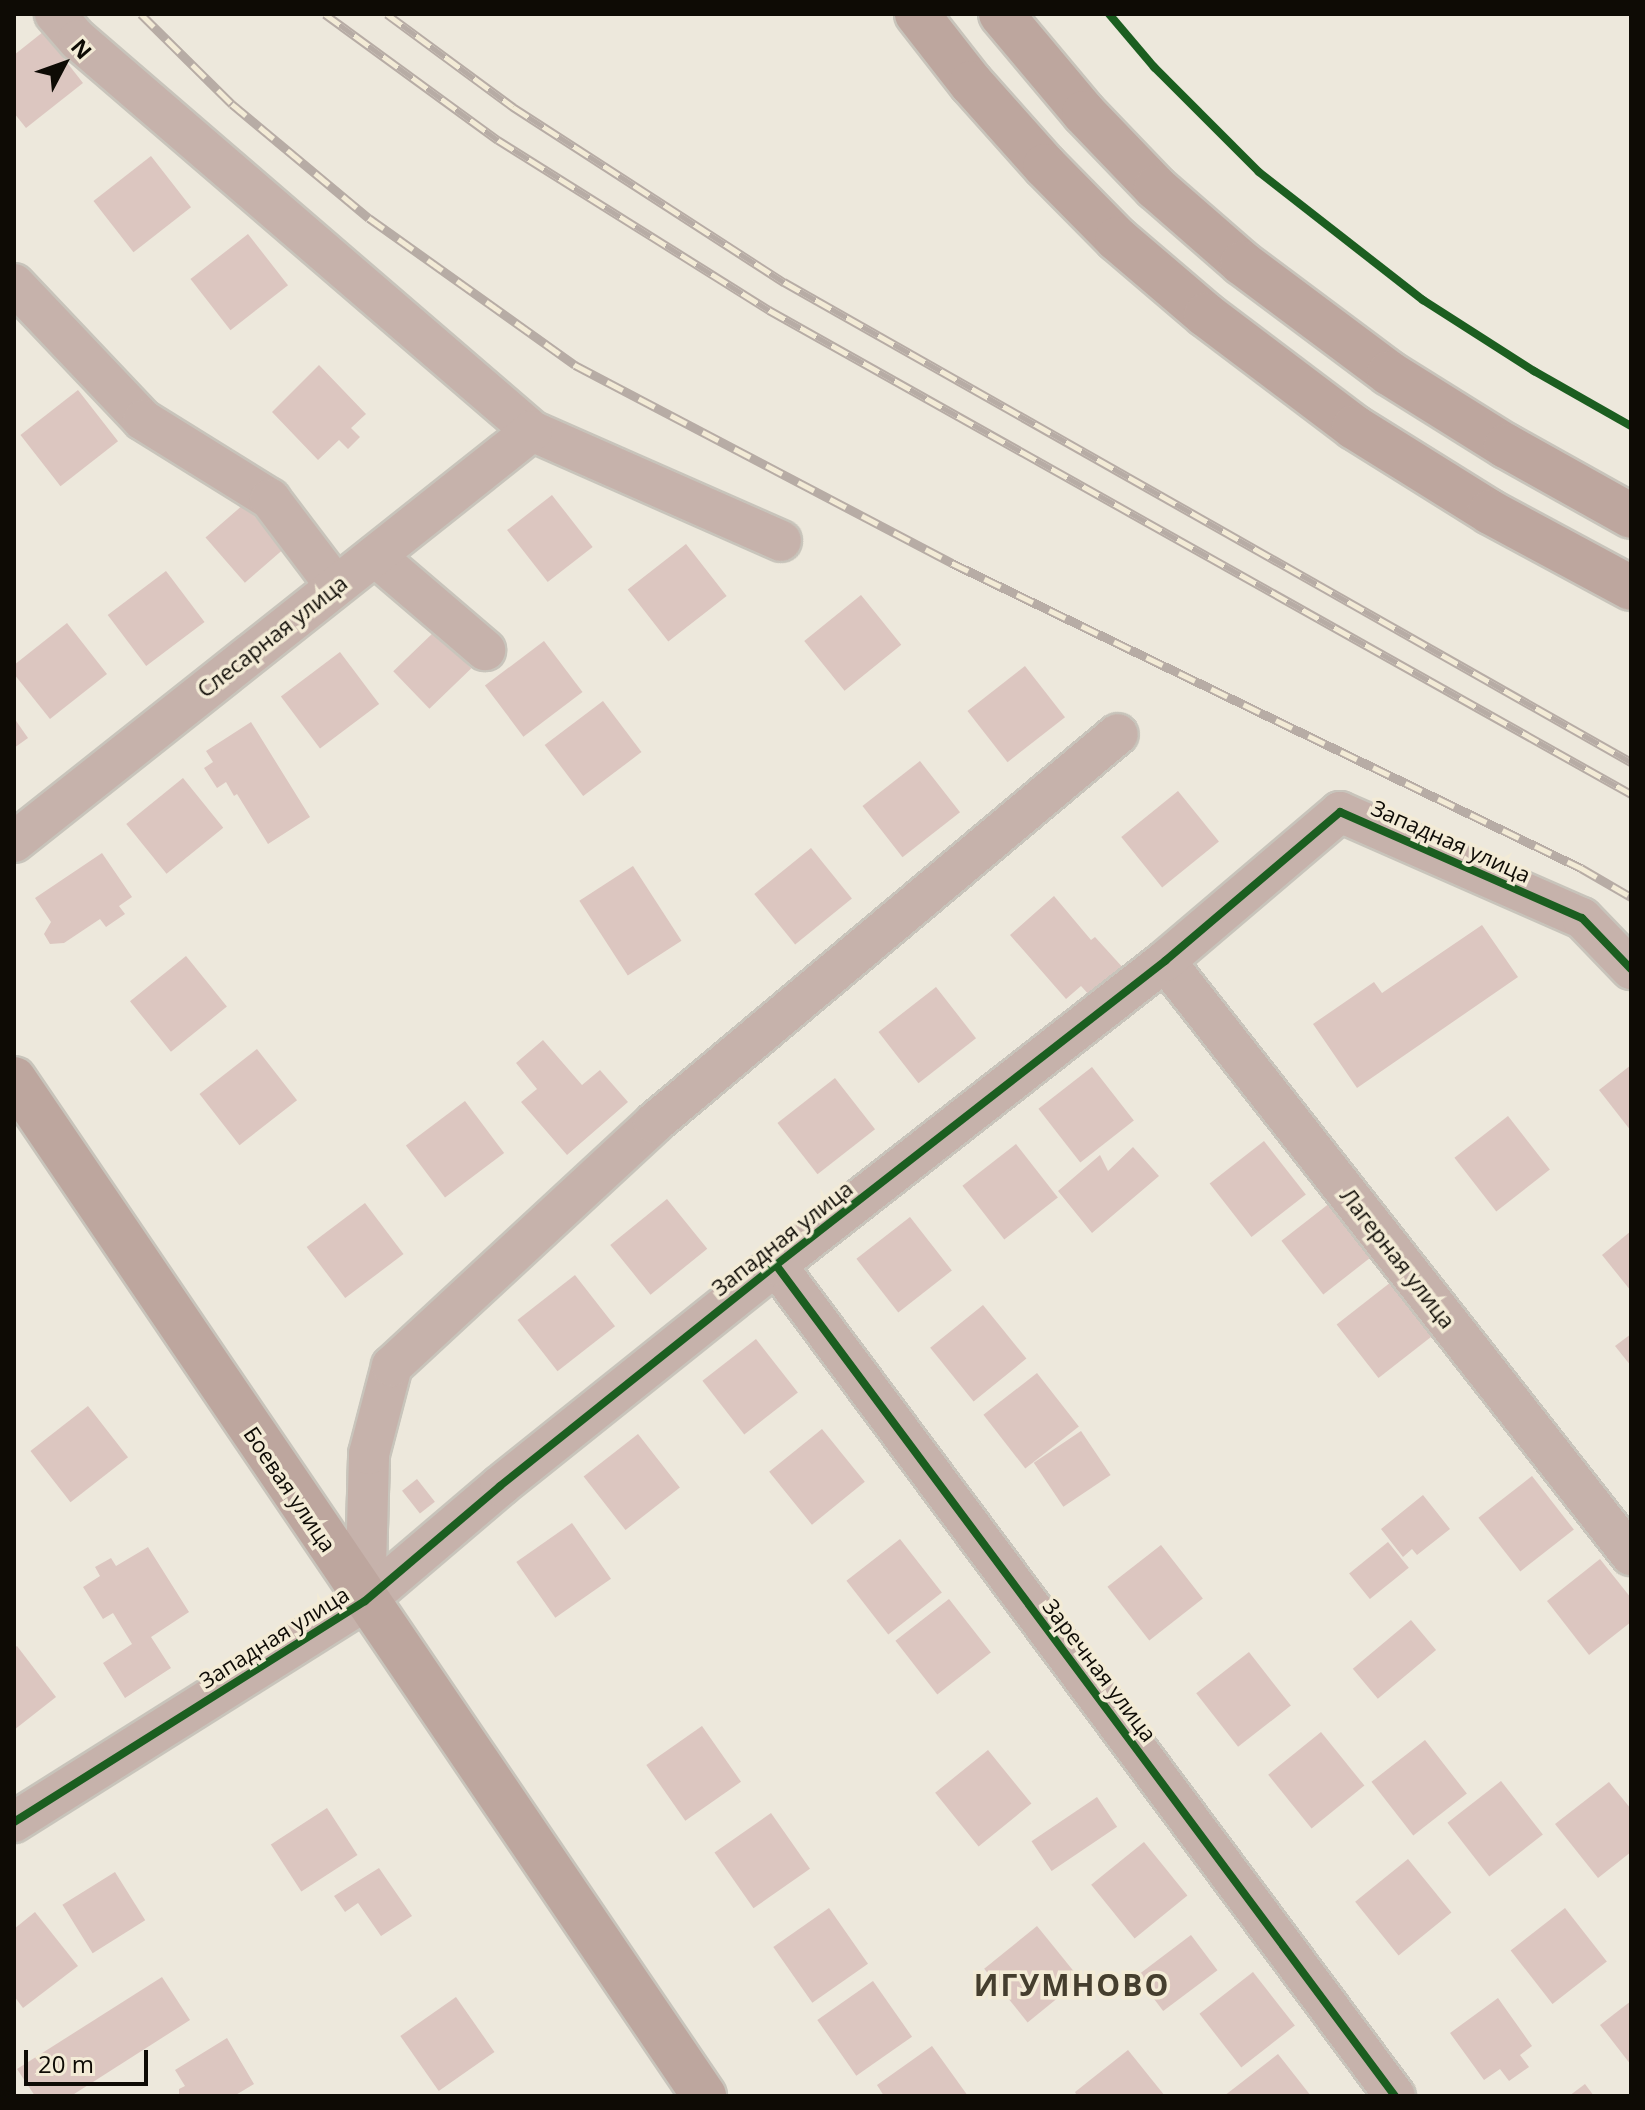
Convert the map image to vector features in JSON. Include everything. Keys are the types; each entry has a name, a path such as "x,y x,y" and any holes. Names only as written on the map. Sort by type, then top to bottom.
{"main road":[{"path":"917,14 971,83 1045,166 1117,239 1206,315 1354,427 1490,512 1631,588"},
{"path":"1001,14 1084,113 1156,188 1242,263 1389,373 1506,446 1631,516"},
{"name":"Боевая улица","path":"14,1079 365,1601 704,2096"}],"street":[{"path":"55,14 78,40 532,431 781,541"},
{"path":"14,284 143,420 270,499 335,585"},
{"name":"Слесарная улица","path":"14,842 532,431"},
{"path":"375,556 485,650"},
{"path":"365,1601 369,1454 392,1366 654,1123 1118,734"},
{"name":"Западная улица","path":"14,1822 365,1601 500,1486 776,1265 1165,961 1340,812 1582,918 1631,969"},
{"name":"Лагерная улица","path":"1165,961 1631,1555"},
{"name":"Заречная улица","path":"776,1265 1395,2096"}],"building":[{"path":"43,32 83,83 26,128 14,113 14,55"},
{"path":"151,156 191,207 133,252 93,201"},
{"path":"248,234 288,285 230,330 190,279"},
{"path":"319,365 366,414 351,428 360,437 348,449 339,440 318,460 272,412"},
{"path":"78,390 118,441 60,486 20,435"},
{"path":"552,495 593,547 548,582 507,530"},
{"path":"244,504 283,549 245,583 206,537"},
{"path":"686,544 727,596 668,642 628,590"},
{"path":"166,571 205,622 146,666 108,615"},
{"path":"861,595 901,645 845,691 804,641"},
{"path":"67,623 107,674 50,719 14,674 14,665"},
{"path":"435,631 471,668 429,709 393,671"},
{"path":"544,641 583,692 523,737 485,686"},
{"path":"340,652 379,704 320,748 281,697"},
{"path":"1025,666 1065,717 1007,762 967,711"},
{"path":"603,701 642,752 583,796 545,745"},
{"path":"14,718 28,738 14,748"},
{"path":"251,722 310,817 268,844 237,794 234,796 226,782 217,788 204,768 213,762 206,751"},
{"path":"920,761 960,812 902,857 862,806"},
{"path":"183,778 223,828 167,874 126,824"},
{"path":"1178,791 1219,842 1162,887 1121,837"},
{"path":"811,848 852,899 795,944 754,894"},
{"path":"102,853 132,897 119,906 125,914 106,927 100,919 64,943 50,944 44,934 51,922 35,898"},
{"path":"633,866 681,941 628,975 579,901"},
{"path":"1054,896 1091,940 1095,937 1125,970 1091,997 1081,986 1066,999 1010,935"},
{"path":"1482,925 1518,977 1357,1088 1313,1024 1374,982 1382,993"},
{"path":"186,956 227,1007 171,1052 130,1001"},
{"path":"936,987 976,1038 918,1083 878,1032"},
{"path":"543,1040 582,1085 600,1070 628,1102 567,1155 521,1102 537,1089 516,1063"},
{"path":"257,1049 297,1100 239,1145 199,1094"},
{"path":"1631,1065 1631,1131 1599,1090"},
{"path":"1092,1067 1134,1121 1080,1162 1038,1109"},
{"path":"835,1078 875,1129 817,1174 777,1123"},
{"path":"465,1101 504,1153 445,1197 406,1146"},
{"path":"1508,1116 1550,1170 1496,1211 1454,1158"},
{"path":"1264,1141 1306,1195 1251,1237 1210,1183"},
{"path":"1016,1144 1058,1198 1004,1239 962,1186"},
{"path":"1133,1147 1159,1176 1092,1233 1058,1191 1100,1155 1108,1171"},
{"path":"667,1199 707,1249 651,1295 610,1245"},
{"path":"1335,1199 1377,1253 1323,1294 1281,1241"},
{"path":"365,1203 404,1254 345,1298 307,1247"},
{"path":"910,1217 952,1271 898,1312 856,1259"},
{"path":"1631,1231 1631,1291 1602,1255"},
{"path":"575,1275 615,1326 557,1371 517,1320"},
{"path":"1391,1282 1433,1336 1378,1378 1337,1324"},
{"path":"983,1305 1026,1359 974,1401 930,1348"},
{"path":"1631,1334 1631,1366 1615,1346"},
{"path":"756,1339 798,1393 744,1434 702,1381"},
{"path":"1037,1373 1079,1427 1025,1468 983,1415"},
{"path":"88,1406 128,1457 70,1502 30,1451"},
{"path":"822,1429 865,1482 812,1525 769,1472"},
{"path":"1081,1431 1111,1475 1063,1507 1034,1463"},
{"path":"638,1434 680,1488 625,1530 584,1476"},
{"path":"1532,1476 1574,1530 1520,1571 1478,1518"},
{"path":"417,1479 435,1502 420,1514 402,1491"},
{"path":"1423,1495 1450,1529 1417,1555 1412,1549 1403,1557 1381,1529"},
{"path":"572,1523 611,1579 555,1618 516,1562"},
{"path":"900,1539 942,1593 888,1634 846,1581"},
{"path":"1388,1542 1409,1568 1370,1599 1349,1573"},
{"path":"1161,1545 1203,1599 1149,1640 1107,1587"},
{"path":"148,1547 189,1612 151,1637 171,1668 125,1698 103,1663 132,1644 113,1613 103,1619 83,1587 100,1576 95,1567 111,1558 116,1566"},
{"path":"1600,1559 1631,1598 1631,1622 1589,1655 1547,1601"},
{"path":"949,1599 991,1653 937,1694 895,1641"},
{"path":"1411,1620 1436,1650 1378,1699 1353,1669"},
{"path":"17,1646 56,1697 14,1730 14,1648"},
{"path":"1249,1652 1291,1706 1238,1747 1196,1693"},
{"path":"702,1726 741,1782 685,1821 646,1765"},
{"path":"1321,1732 1364,1786 1312,1828 1268,1775"},
{"path":"1425,1740 1467,1794 1413,1835 1371,1782"},
{"path":"988,1750 1031,1804 979,1846 935,1793"},
{"path":"1501,1781 1543,1835 1489,1876 1447,1823"},
{"path":"1609,1782 1631,1809 1631,1852 1598,1878 1555,1824"},
{"path":"1097,1797 1117,1827 1052,1871 1032,1841"},
{"path":"327,1808 357,1855 301,1891 271,1844"},
{"path":"771,1813 810,1869 753,1908 714,1853"},
{"path":"1144,1842 1187,1896 1135,1938 1091,1885"},
{"path":"1408,1859 1451,1913 1399,1955 1355,1902"},
{"path":"379,1868 412,1916 381,1936 358,1903 345,1912 334,1896"},
{"path":"115,1872 145,1920 93,1953 62,1905"},
{"path":"829,1908 868,1964 812,2003 773,1947"},
{"path":"1565,1908 1607,1962 1552,2004 1511,1950"},
{"path":"35,1912 78,1966 23,2008 14,1996 14,1929"},
{"path":"1037,1926 1080,1980 1028,2022 984,1969"},
{"path":"1191,1935 1217,1970 1163,2011 1137,1976"},
{"path":"1253,1972 1295,2026 1241,2067 1199,2014"},
{"path":"162,1977 190,2020 71,2096 35,2096 17,2069"},
{"path":"873,1981 912,2037 856,2076 817,2020"},
{"path":"456,1997 494,2052 439,2091 400,2036"},
{"path":"1498,1998 1532,2046 1520,2055 1529,2067 1509,2081 1500,2069 1484,2080 1450,2033"},
{"path":"1631,2001 1631,2065 1600,2025"},
{"path":"227,2038 254,2084 234,2096 179,2096 179,2089 185,2086 175,2070"},
{"path":"932,2046 968,2096 884,2096 877,2085"},
{"path":"1128,2050 1165,2096 1077,2096 1075,2092"},
{"path":"1278,2054 1311,2096 1224,2096"},
{"path":"1585,2084 1594,2096 1569,2096"}],"railway":[{"path":"141,14 232,104 369,218 575,365 952,563 1581,868 1631,897"},
{"path":"325,14 498,140 769,310 1631,794"},
{"path":"387,14 513,107 784,282 1631,762"}],"cycle path":[{"path":"1109,14 1154,67 1259,172 1423,300 1534,371 1631,426"},
{"path":"14,1822 365,1601 500,1486 776,1265 1165,961 1340,812 1582,918 1631,969"},
{"path":"776,1265 1395,2096"}],"district":[{"name":"ИГУМНОВО","path":"1072,1985"}]}
